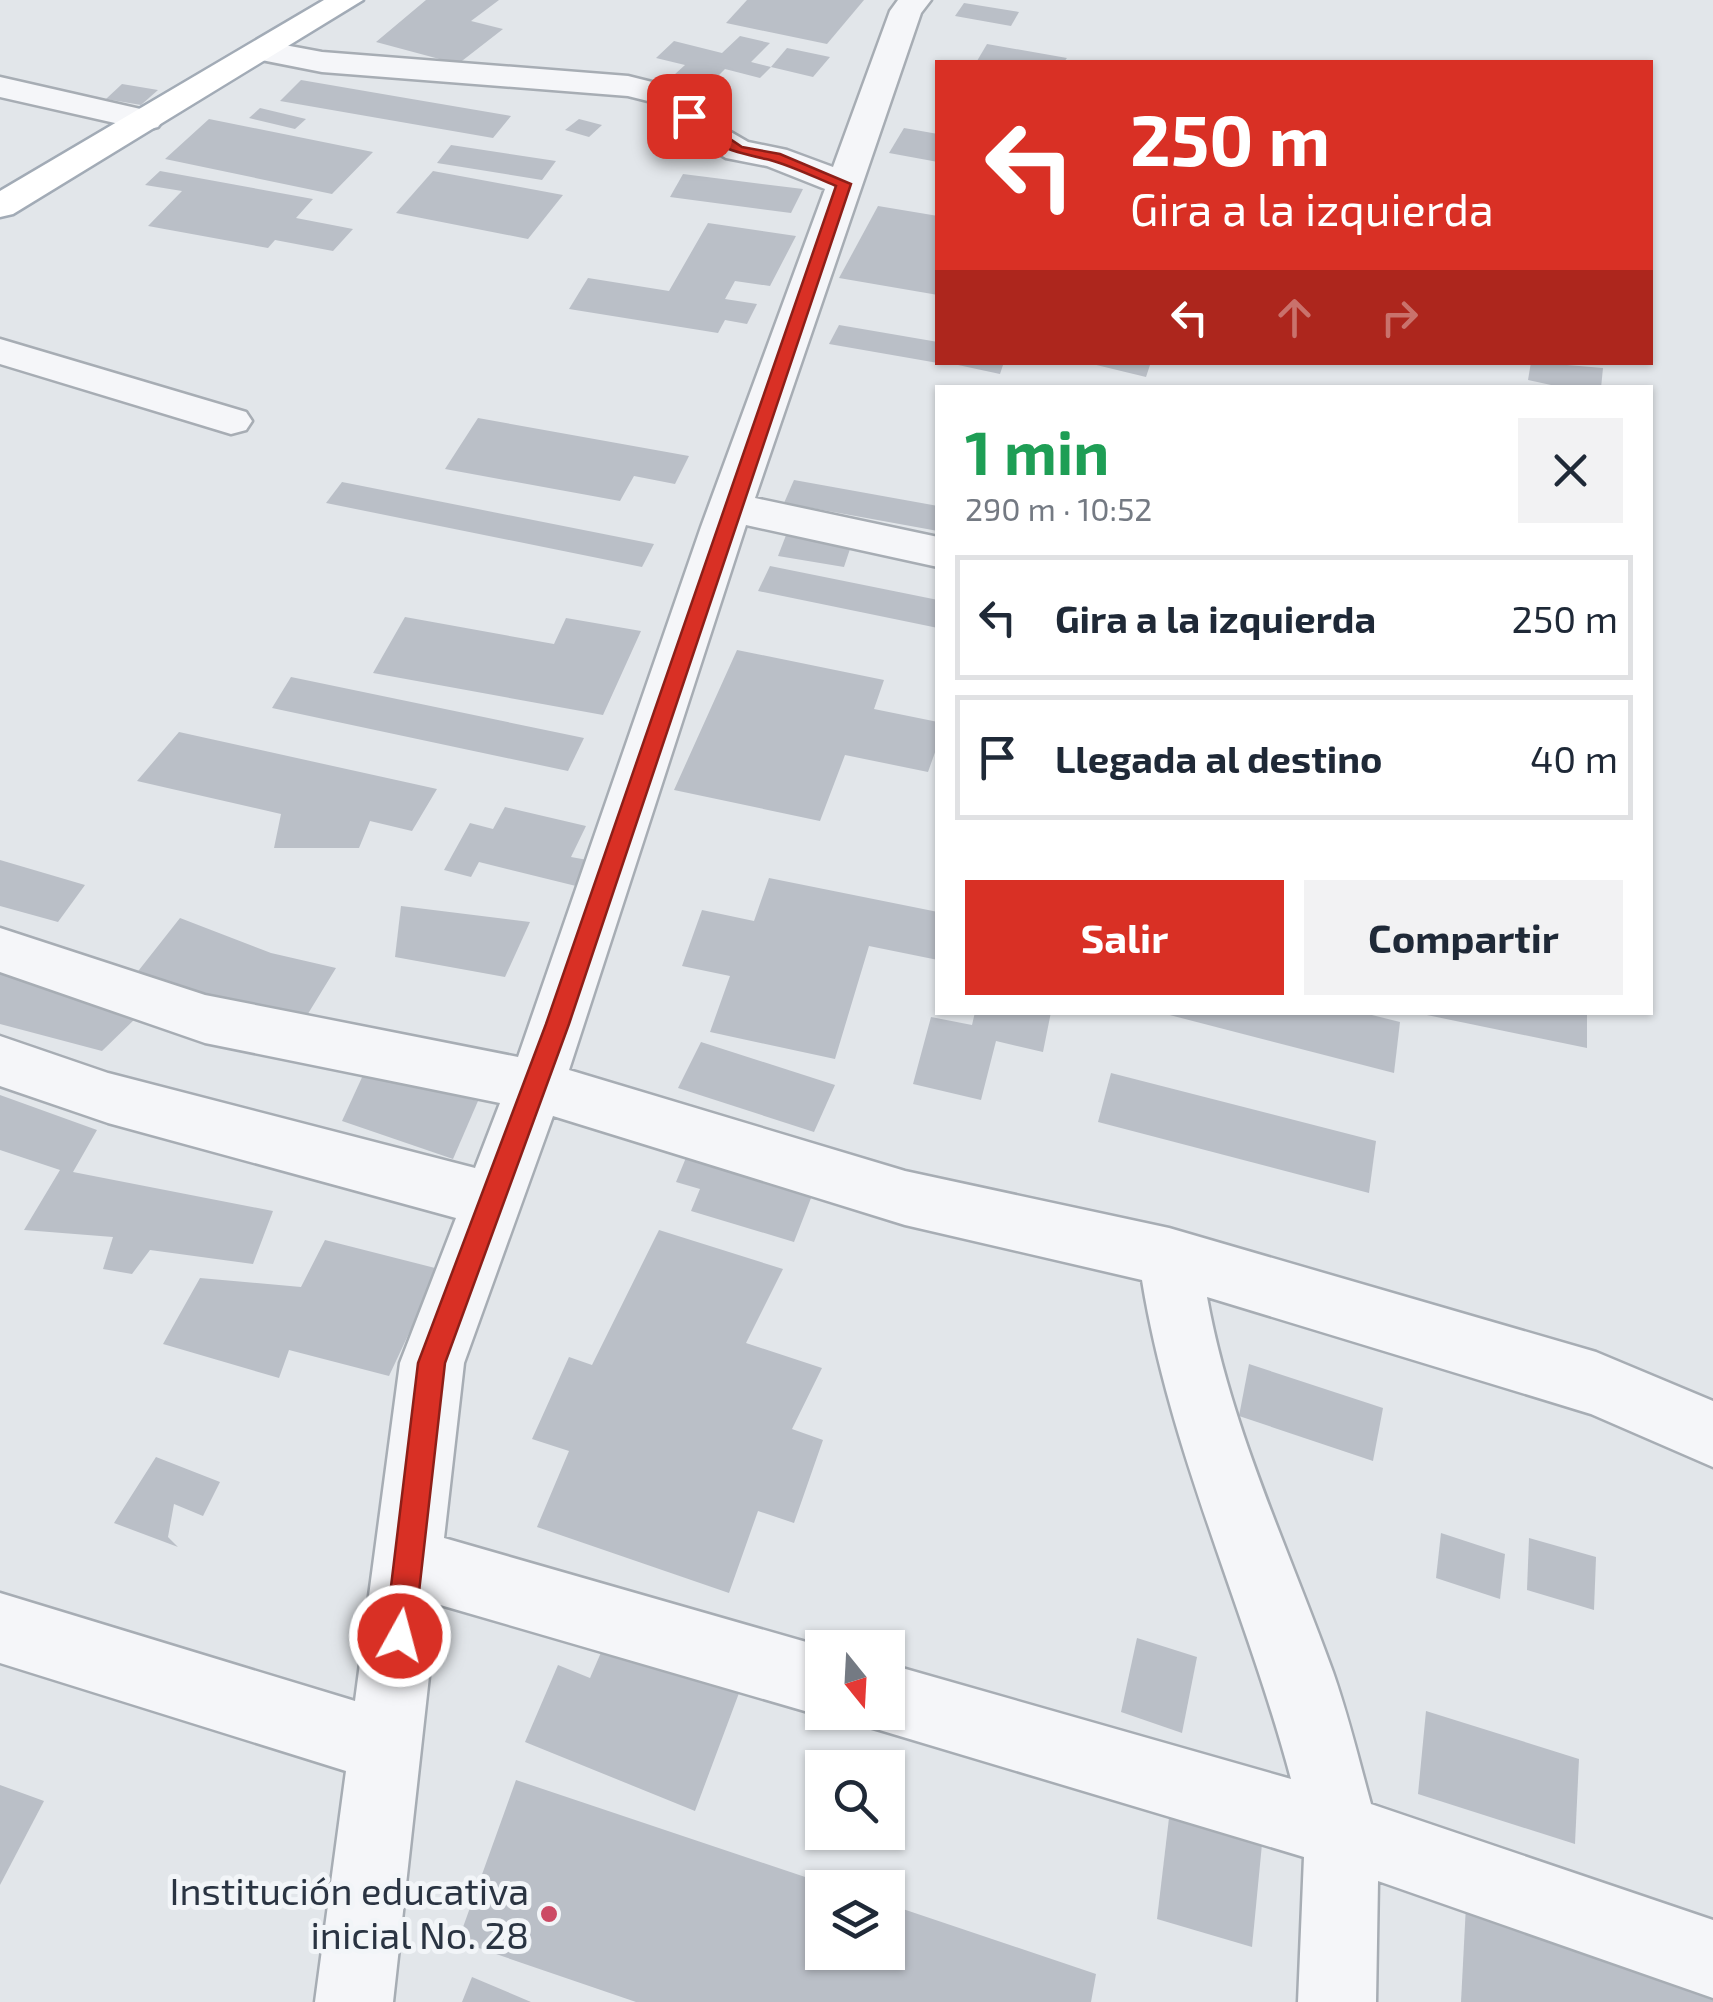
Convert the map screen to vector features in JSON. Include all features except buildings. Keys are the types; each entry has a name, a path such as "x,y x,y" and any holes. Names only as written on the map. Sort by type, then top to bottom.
{"main road":[{"path":"0,206 347,0"}],"street":[{"path":"354,2002 432,1363 535,1085 730,507 844,184 906,11 915,0"},
{"path":"262,51 322,62 628,86 668,96 698,128 738,151 775,157 844,184"},
{"path":"0,87 146,120"},
{"path":"0,351 231,421"},
{"path":"730,507 935,551"},
{"path":"0,950 221,1023 535,1085 905,1198 1170,1258 1596,1384 1713,1434"},
{"path":"0,1061 108,1098 492,1200"},
{"path":"1170,1258 1187,1361 1222,1473 1298,1674 1342,1831 1337,2002"},
{"path":"408,1562 805,1676"},
{"path":"0,1628 386,1747"},
{"path":"905,1705 1342,1831 1713,1959"}],"place":[{"name":"Institución educativa inicial No. 28","path":"549,1914"}],"route":[{"path":"400,1636 432,1363 558,1024 723,527 844,184 775,157 738,151 698,128 689,116"}]}
